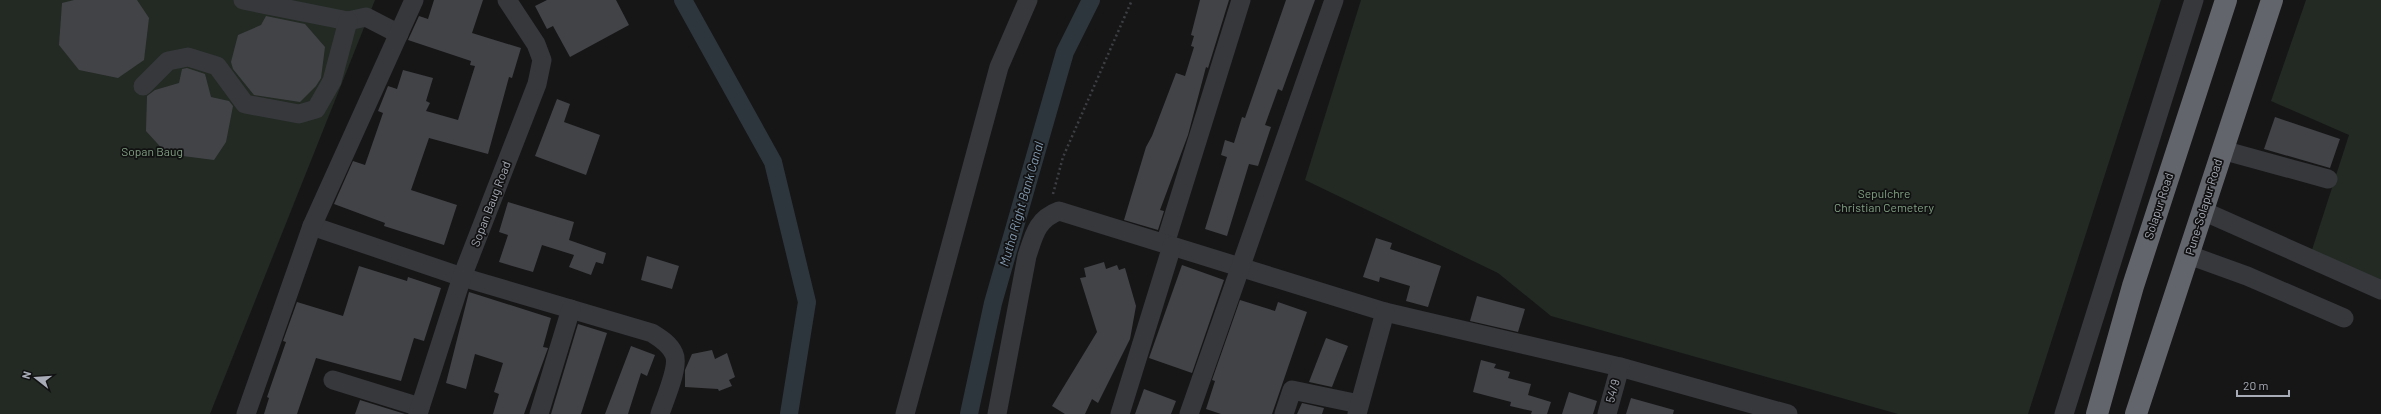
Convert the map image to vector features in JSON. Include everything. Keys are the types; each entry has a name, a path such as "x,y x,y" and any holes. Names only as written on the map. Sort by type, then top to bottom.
{"highway":[{"name":"Solapur Road","path":"2097,414 2133,286 2226,0"},
{"name":"Pune-Solapur Road","path":"2136,414 2272,0"}],"street":[{"path":"243,0 348,21 366,17 399,34"},
{"path":"246,414 312,226 414,0"},
{"name":"Sopan Baug Road","path":"419,410 462,277 537,84 542,60 536,44 507,0"},
{"path":"905,414 999,67 1028,0"},
{"path":"1120,414 1168,245 1241,0"},
{"path":"1189,414 1334,0"},
{"path":"2064,414 2194,0"},
{"path":"143,86 168,61 188,57 217,66 245,104 299,114 316,109 332,81 348,21"},
{"path":"2222,150 2328,179"},
{"path":"997,414 1027,256 1035,231 1047,216 1059,211 1385,312 1620,367 1787,414"},
{"path":"2203,211 2381,290"},
{"path":"312,226 462,277 652,333 665,341 675,355 674,371 660,414"},
{"path":"2189,256 2247,276 2344,318"},
{"path":"539,414 572,309"},
{"path":"1284,414 1292,390 1358,409 1385,312"},
{"name":"54/9","path":"1607,414 1620,367"},
{"path":"333,380 419,410"}],"path":[{"path":"1047,216 1063,157 1132,0"}],"green space":[{"name":"Sopan Baug","path":"0,0 375,0 210,414 0,414"},
{"name":"Sepulchre Christian Cemetery","path":"1361,0 2161,0 2028,414 1898,414 1551,316 1498,273 1305,180"},
{"path":"2306,0 2381,0 2381,281 2311,253 2349,135 2271,101"}],"building":[{"path":"74,0 137,0 149,18 144,60 118,78 79,70 59,45 62,3"},
{"path":"434,0 483,0 472,33 521,48 512,78 509,77 488,154 429,138 411,190 457,205 444,245 384,226 385,223 334,204 353,161 365,165 383,113 378,111 388,86 397,89 403,70 433,78 426,101 430,103 426,111 458,120 475,66 470,65 471,61 408,40 419,16 428,19"},
{"path":"547,0 616,0 629,25 570,57 553,26 547,29 535,6"},
{"path":"1200,0 1229,0 1208,68 1206,67 1188,135 1160,210 1164,211 1158,230 1124,220 1146,147 1152,136 1176,73 1185,76 1194,47 1191,46 1194,36 1191,35"},
{"path":"1286,0 1315,0 1282,91 1278,89 1265,125 1271,127 1258,166 1249,164 1227,236 1205,229 1227,157 1221,155 1225,140 1234,143 1242,117 1245,118"},
{"path":"266,16 305,24 325,47 321,78 316,86 300,102 254,95 233,69 231,62 238,35 261,25"},
{"path":"187,68 205,74 211,97 229,101 233,106 226,142 214,160 167,154 146,131 147,96 155,90 179,83 182,69"},
{"path":"557,99 570,104 564,122 600,135 586,175 535,156"},
{"path":"2275,117 2340,139 2330,168 2264,149"},
{"path":"508,202 574,222 569,240 606,253 603,264 596,262 591,275 569,267 574,255 542,245 533,272 499,262 508,235 499,232"},
{"path":"1376,238 1392,243 1390,249 1441,266 1428,307 1406,301 1410,286 1380,277 1379,282 1363,277"},
{"path":"647,256 679,266 672,289 641,280"},
{"path":"1104,262 1106,269 1117,265 1119,270 1125,268 1136,306 1130,339 1098,403 1092,399 1085,414 1065,414 1052,406 1097,332 1080,278 1086,277 1084,268"},
{"path":"1182,265 1224,280 1192,373 1149,358"},
{"path":"359,266 407,281 408,277 441,288 424,341 414,338 401,381 316,358 297,414 264,414 269,398 267,397 286,342 283,341 297,302 343,316"},
{"path":"469,292 551,318 543,347 548,348 524,414 493,414 499,394 494,392 503,363 475,354 466,389 446,383"},
{"path":"1477,296 1525,309 1518,332 1470,321"},
{"path":"1240,300 1275,311 1278,302 1307,312 1272,414 1221,414 1206,409 1215,381 1212,380"},
{"path":"578,324 607,333 581,414 551,414"},
{"path":"1326,338 1348,346 1332,387 1309,382"},
{"path":"631,346 655,355 647,376 641,373 628,414 605,414"},
{"path":"712,350 715,359 727,353 735,377 729,380 732,386 719,391 718,389 685,387 685,370 692,354"},
{"path":"1481,360 1496,364 1494,368 1510,372 1508,378 1531,384 1528,395 1551,402 1547,414 1531,414 1532,411 1510,406 1511,402 1473,392"},
{"path":"1144,389 1176,401 1171,414 1135,414"},
{"path":"1569,392 1597,401 1593,414 1562,414"},
{"path":"1631,398 1674,410 1673,414 1626,414"},
{"path":"360,400 405,414 355,414"},
{"path":"1302,403 1324,408 1322,414 1297,414"}],"waterway":[{"path":"683,0 773,162 807,302 789,414"},
{"name":"Mutha Right Bank Canal","path":"969,414 993,303 1065,52 1091,0"}]}
